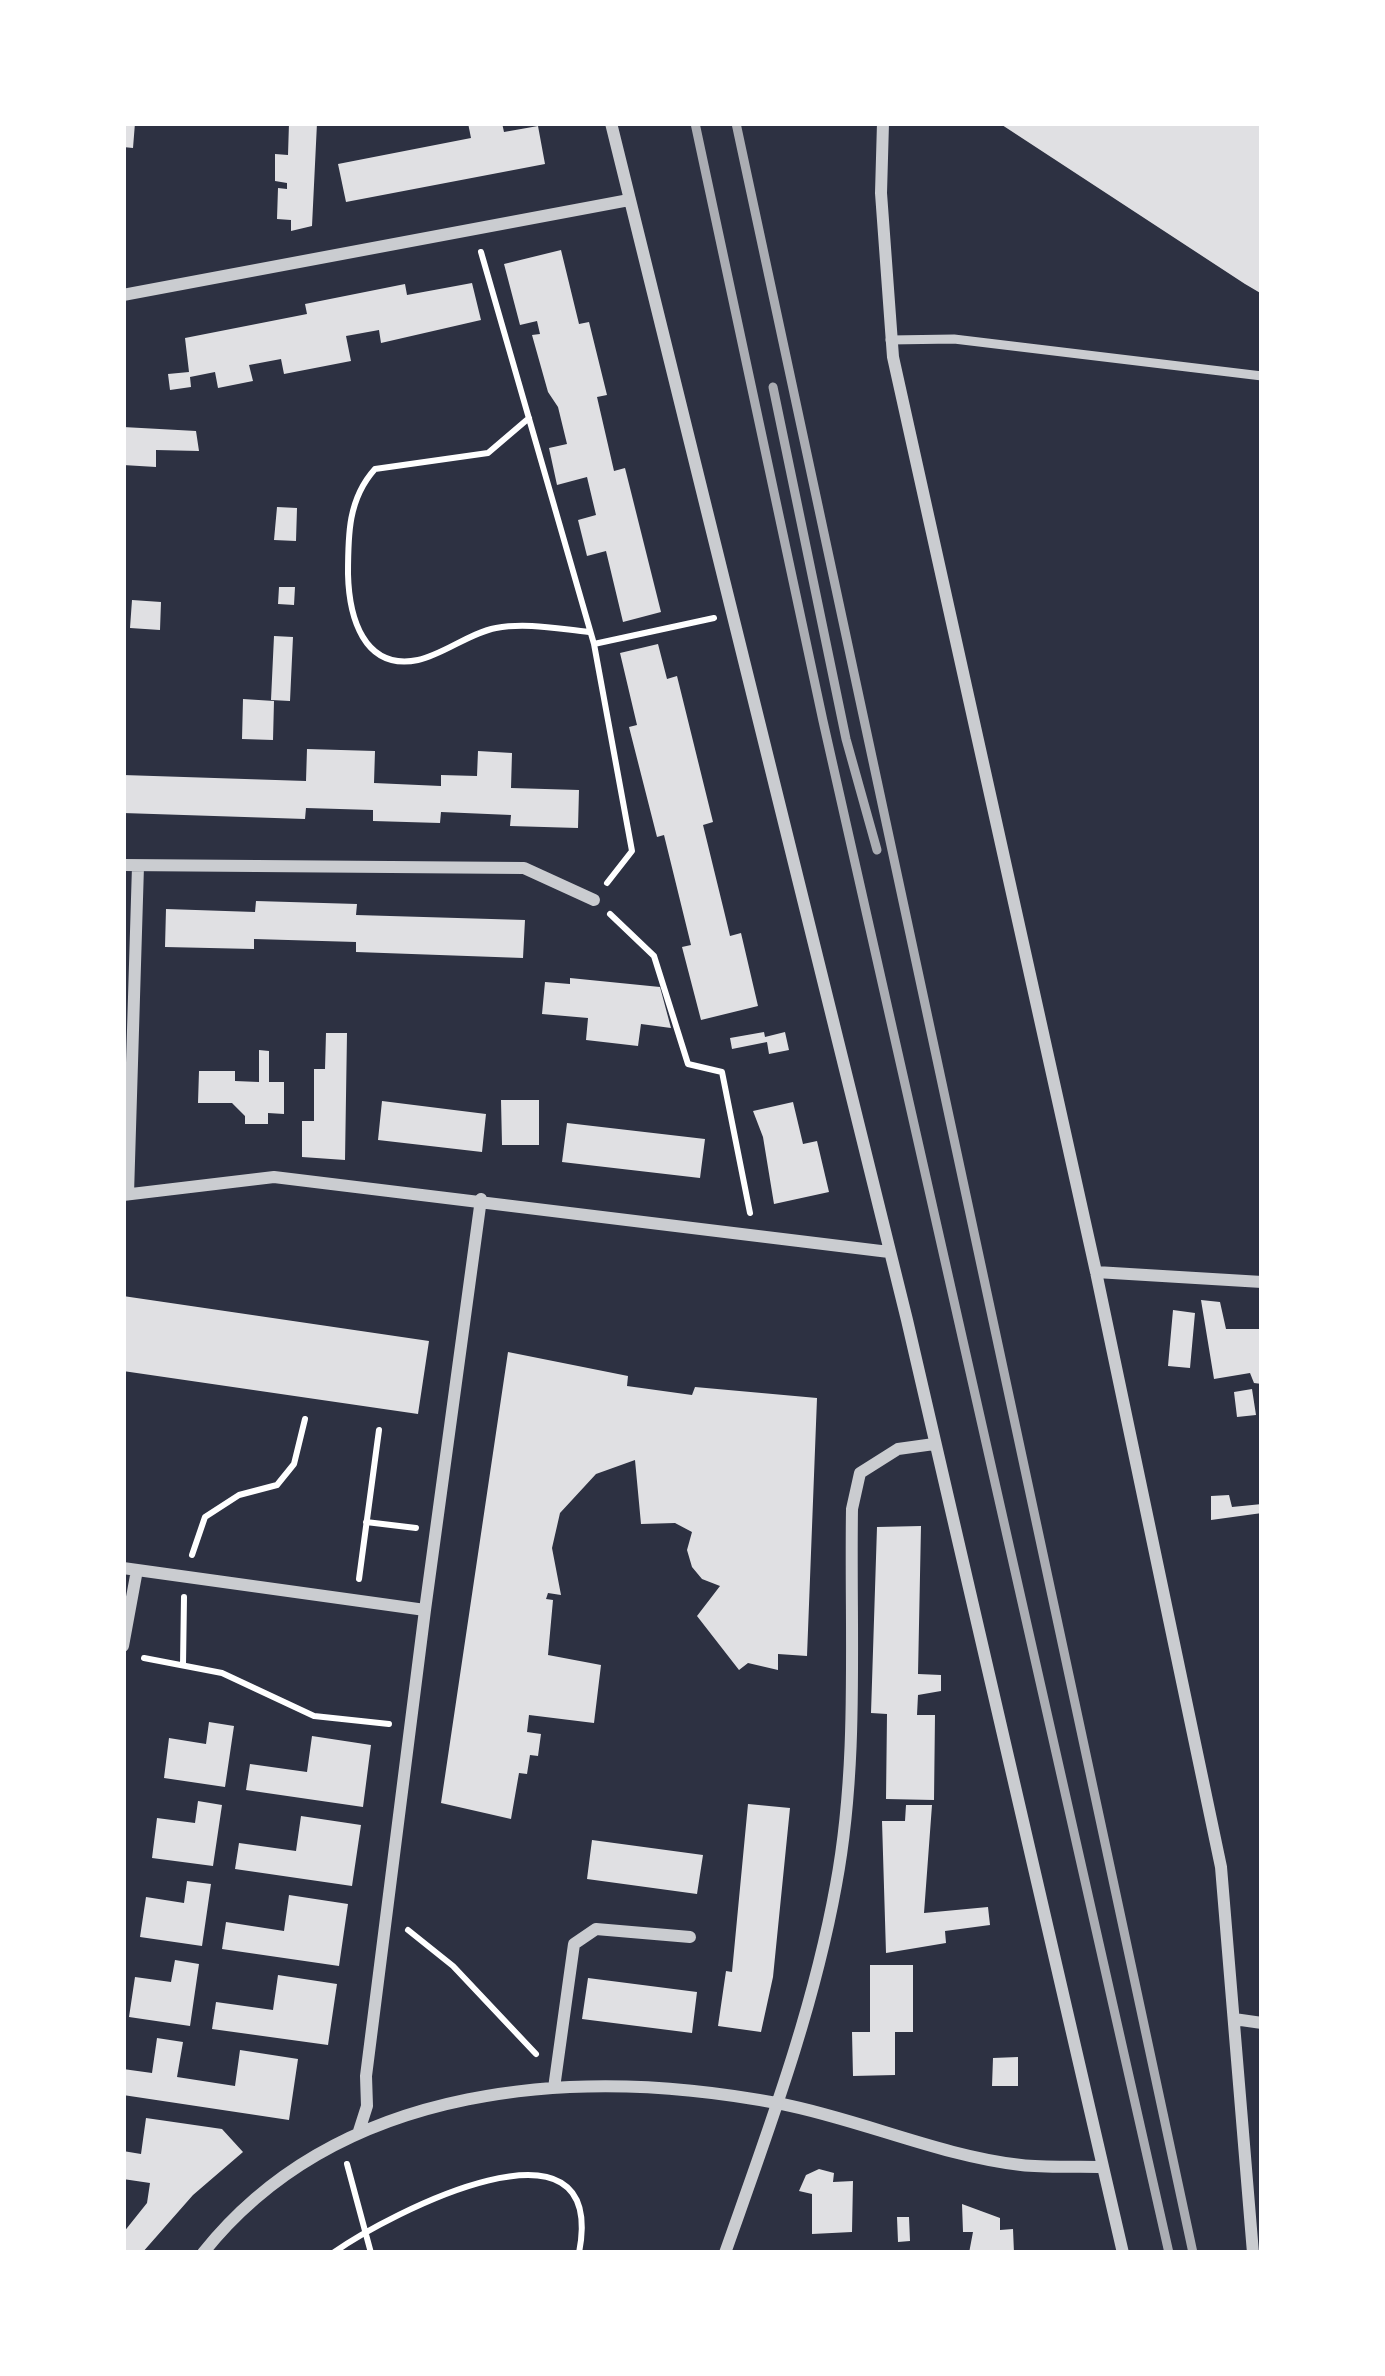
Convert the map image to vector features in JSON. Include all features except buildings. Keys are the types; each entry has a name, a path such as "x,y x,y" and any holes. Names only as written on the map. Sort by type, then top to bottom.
{"street":[{"path":"610,123 889,1252 1123,2253"},
{"path":"883,123 881,193 890,340 1096,1272 1221,1868 1253,2253"},
{"path":"123,295 629,200"},
{"path":"123,865 524,868 594,900"},
{"path":"138,866 126,1195 274,1177 889,1252"},
{"path":"359,2131 367,2106 387,1912 481,1199"},
{"path":"1096,1272 1262,1282"},
{"path":"725,2253 780,2104 815,1987 837,1880 849,1756 860,1473 898,1449 934,1444"},
{"path":"123,1650 130,1569 425,1610"},
{"path":"554,2088 574,1944 596,1928 690,1937"},
{"path":"1234,2019 1262,2023"},
{"path":"203,2253 234,2214 359,2131 436,2102 554,2088 640,2090 780,2104 1019,2165 1103,2167"}],"lane":[{"path":"890,340 954,339 1262,376"}],"path":[{"path":"475,229 591,632 632,851 594,900 654,956 688,1064 722,1072 754,1234"},
{"path":"530,418 488,453 375,469 359,488 348,532 349,588 358,636 379,656 416,660 496,628 591,632"},
{"path":"594,644 729,614"},
{"path":"183,1665 185,1576 206,1517 239,1495 277,1485 294,1464 305,1419"},
{"path":"356,1600 379,1430"},
{"path":"366,1522 437,1530"},
{"path":"123,1650 222,1673 314,1716 411,1725"},
{"path":"387,1912 453,1966 531,2045 554,2088"},
{"path":"340,2142 368,2228 371,2253"},
{"path":"333,2253 368,2228 471,2185 537,2173 559,2177 576,2193 584,2230 579,2253"}],"railway":[{"path":"695,123 823,721 1169,2253"},
{"path":"736,123 1193,2253"},
{"path":"773,387 846,739 877,850"}]}
